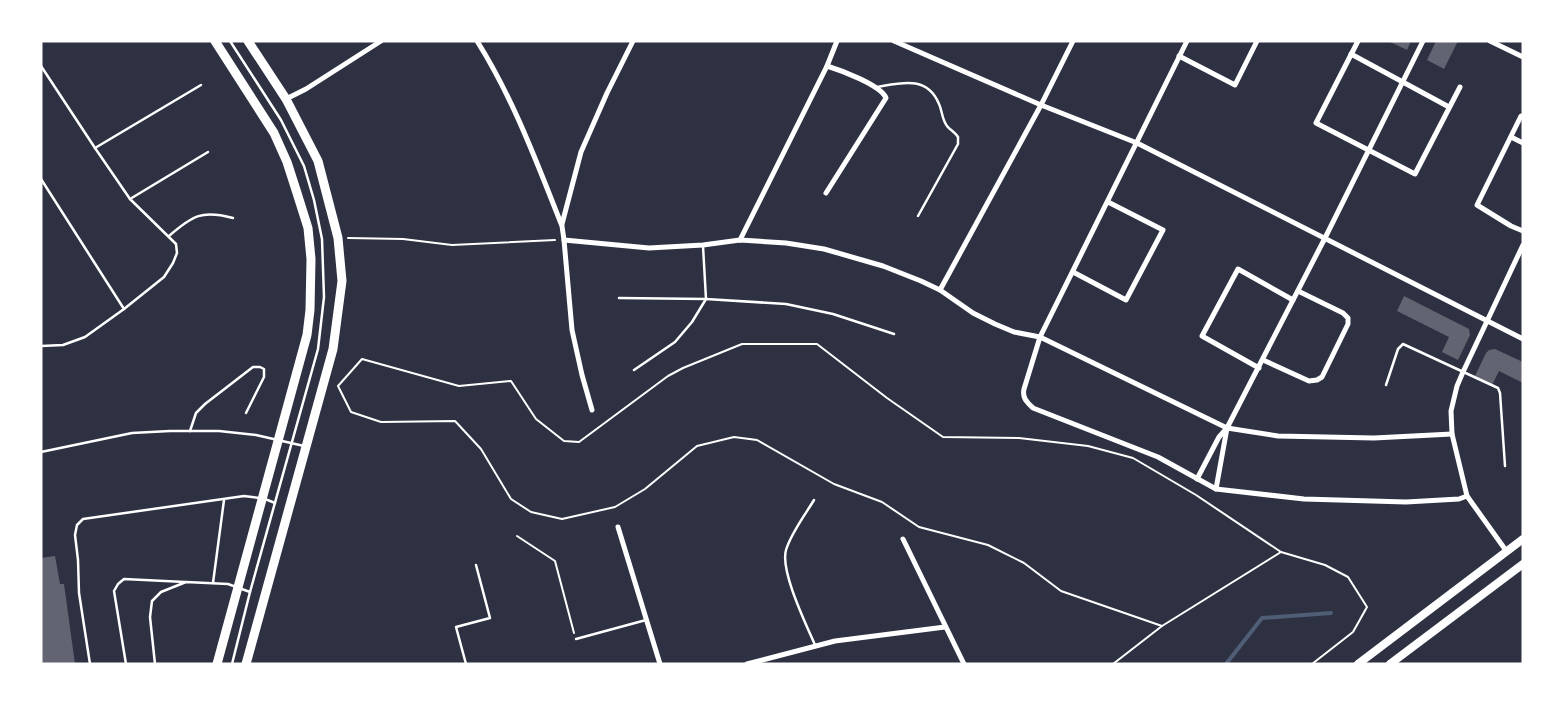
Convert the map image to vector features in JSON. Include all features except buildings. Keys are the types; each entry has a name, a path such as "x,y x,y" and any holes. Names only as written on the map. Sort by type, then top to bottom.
{"main road":[{"path":"215,41 274,133 287,162 308,228 311,259 310,310 307,335 217,664"},
{"path":"246,664 333,349 342,281 338,238 318,161 286,99 248,41"},
{"path":"1358,664 1523,538"},
{"path":"1390,664 1523,564"}],"street":[{"path":"286,99 306,89 381,41"},
{"path":"477,41 487,57 530,145 562,226 572,330 592,410"},
{"path":"562,226 581,152 633,41"},
{"path":"740,240 827,66 837,41"},
{"path":"894,41 1041,105 1137,143 1523,339"},
{"path":"940,290 1041,105 1072,41"},
{"path":"1187,41 1040,337 1023,394 1026,401 1033,408 1158,457 1216,489 1304,499 1406,502 1459,499 1466,496"},
{"path":"1179,56 1236,86 1257,41"},
{"path":"1358,41 1316,123 1415,174 1460,87"},
{"path":"1197,479 1259,368 1423,41"},
{"path":"1490,41 1523,57"},
{"path":"1351,54 1449,107"},
{"path":"826,193 886,98 875,87 827,66"},
{"path":"1521,116 1477,205 1511,226 1523,231"},
{"path":"1511,137 1523,143"},
{"path":"1073,272 1126,300 1163,230 1108,202"},
{"path":"564,240 649,248 740,240 786,243 824,249 883,266 940,290 973,313 995,324 1014,332 1040,337 1227,428 1278,436 1374,438 1452,434"},
{"path":"1506,552 1466,496 1452,434 1451,411 1463,372 1523,245"},
{"path":"1259,368 1202,336 1238,269 1293,300"},
{"path":"1262,360 1309,381 1322,377 1348,324 1348,318 1343,313 1298,291"},
{"path":"1216,489 1227,428"},
{"path":"618,527 660,664"},
{"path":"903,538 964,664"},
{"path":"747,664 835,641 945,627"}],"lane":[{"path":"230,41 281,120 304,166 314,200 322,239 324,297 318,350 250,592 232,664"},
{"path":"41,66 130,199 176,244 177,253 173,264 164,277 85,338 64,345 41,346"},
{"path":"875,87 908,82 917,83 928,88 942,110 945,124 958,137 958,144 918,216"},
{"path":"95,148 200,84"},
{"path":"130,199 208,152"},
{"path":"41,179 124,309"},
{"path":"169,236 182,225 201,215 218,214 233,218"},
{"path":"634,370 674,342 692,322 706,299 703,244"},
{"path":"619,298 706,299 786,304 833,314 894,334"},
{"path":"1386,385 1398,349 1403,344 1498,388 1500,393 1505,466"},
{"path":"190,431 196,413 204,404 253,367 260,367 264,370 264,378 246,413"},
{"path":"41,452 132,434 190,431 219,431 279,439 306,446"},
{"path":"90,664 79,593 78,560 74,535 77,525 83,519 244,496 275,502"},
{"path":"213,583 224,500"},
{"path":"814,500 786,549 784,559 786,573 815,646"},
{"path":"466,664 456,626 490,618 476,565"},
{"path":"126,664 114,591 124,579 228,584 250,592"},
{"path":"155,664 150,617 152,601 161,592 186,582"},
{"path":"576,639 646,620"}],"path":[{"path":"338,238 403,239 452,245 564,240"},
{"path":"1162,626 1061,591 1024,563 988,545 919,527 882,502 834,484 757,440 734,437 697,446 645,489 615,507 562,519 531,512 511,499 481,449 455,421 381,422 351,412 338,386 362,359 459,386 511,381 536,418 564,441 579,442 608,419 683,368 742,344 816,344 887,398 943,437 1019,438 1088,446 1133,458 1196,495 1281,552 1325,565 1348,577 1367,607 1353,632 1312,664"},
{"path":"517,536 555,560 576,639"},
{"path":"1113,664 1162,626 1281,552"}],"waterway":[{"path":"1226,664 1262,618 1331,613"}]}
